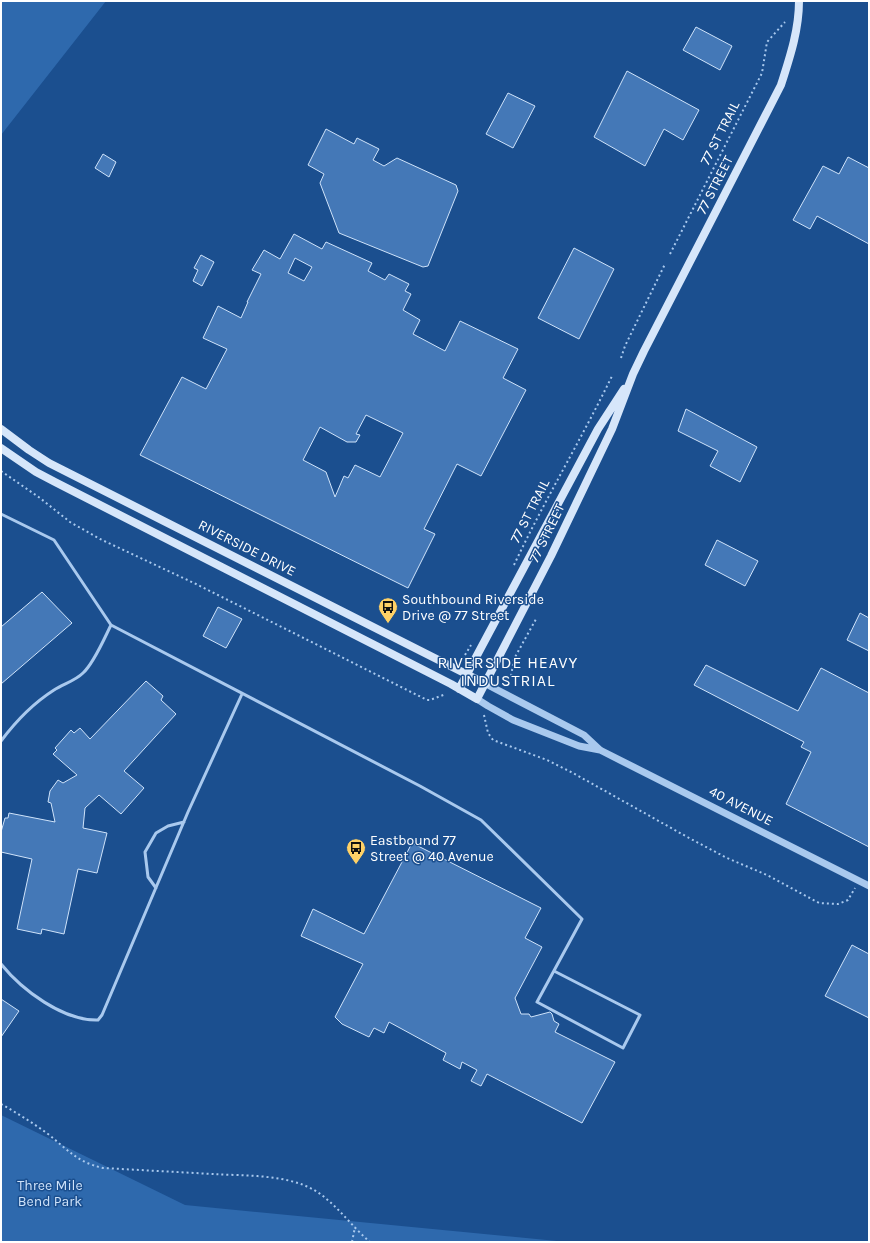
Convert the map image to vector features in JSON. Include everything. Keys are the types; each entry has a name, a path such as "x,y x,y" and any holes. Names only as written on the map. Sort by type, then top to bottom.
{"main road":[{"name":"77 STREET","path":"477,699 551,556 608,436 633,374 781,85 792,50 797,26 799,1"},
{"name":"77 STREET","path":"459,689 598,429 633,374"},
{"name":"RIVERSIDE DRIVE","path":"1,430 48,463 486,684"},
{"name":"RIVERSIDE DRIVE","path":"1,448 36,472 55,482 459,689"},
{"name":"40 AVENUE","path":"459,689 477,699"}],"street":[{"name":"40 AVENUE","path":"486,684 584,735 600,750"},
{"name":"40 AVENUE","path":"477,699 513,720 579,746 600,750 869,886"}],"lane":[{"path":"1,514 54,540 111,625 420,786 481,820 582,919 537,1002 623,1048 640,1015 554,971"},
{"path":"1,741 12,726 34,704 84,673 90,665 111,625"},
{"path":"1,964 23,987 50,1005 90,1020 98,1020 102,1016 184,822 242,694"},
{"path":"156,888 148,876 145,852 156,833 168,826 184,822"}],"path":[{"name":"77 ST TRAIL","path":"670,254 762,73 767,42 785,22"},
{"path":"621,358 625,346 665,264"},
{"name":"77 ST TRAIL","path":"513,566 534,522 596,409 612,376"},
{"path":"1,471 40,498 70,522 100,538 196,584 427,700 446,694"},
{"path":"502,680 511,676 514,660 536,619"},
{"path":"465,655 473,642"},
{"path":"484,715 488,733 493,740 547,760 727,858 767,875 819,903 838,904 848,900 859,881"},
{"path":"1,1104 48,1134 75,1157 94,1166 103,1168 264,1177 291,1181 308,1186 317,1191 334,1205 370,1242"},
{"path":"352,1242 355,1227"}],"green space":[{"path":"1,1 106,1 1,135"},
{"name":"Three Mile Bend Park","path":"1,1115 185,1205 567,1242 1,1242"}],"building":[{"path":"696,27 732,46 720,70 683,50"},
{"path":"627,71 699,110 683,140 664,129 645,166 594,137"},
{"path":"508,93 535,106 513,148 486,134"},
{"path":"326,129 354,144 357,138 379,149 373,160 384,166 397,158 456,185 458,191 428,266 423,267 339,233 320,183 324,174 308,165"},
{"path":"103,154 116,162 109,177 95,168"},
{"path":"848,157 869,168 869,244 817,216 810,229 793,220 823,166 839,174"},
{"path":"294,234 322,249 326,242 372,263 368,271 385,280 389,274 409,284 405,291 411,294 403,310 420,320 413,334 445,351 460,321 518,349 503,378 526,390 481,476 457,464 424,529 435,534 408,588 140,455 182,377 206,389 227,349 203,338 218,306 241,318 261,274 252,270 264,250 280,259","holes":["295,258 312,267 304,281 288,273","366,415 403,433 380,477 355,465 348,478 344,476 335,497 326,472 303,460 320,427 347,442 356,442 360,435 356,434"]},
{"path":"574,248 614,269 579,339 538,318"},
{"path":"201,255 214,262 202,286 193,281 198,270 194,268"},
{"path":"686,409 757,447 740,482 710,466 718,451 678,431"},
{"path":"717,540 758,561 745,586 705,565"},
{"path":"42,592 72,623 1,684 1,627"},
{"path":"218,607 242,619 226,648 203,636"},
{"path":"860,613 869,618 869,651 847,640"},
{"path":"706,665 798,711 821,668 869,693 869,847 786,804 811,752 801,747 804,742 694,685"},
{"path":"146,681 163,696 161,700 176,714 124,771 144,788 121,814 99,795 85,808 83,828 107,833 97,873 78,869 64,934 42,929 41,934 17,929 32,859 1,852 1,832 5,818 8,818 9,813 55,822 51,803 48,802 50,791 58,780 63,783 77,775 53,754 57,750 55,748 71,730 74,733 80,728 90,739"},
{"path":"412,843 541,908 525,938 542,947 515,998 521,1014 529,1014 531,1017 550,1012 554,1021 559,1024 555,1032 615,1062 582,1123 487,1074 481,1086 471,1081 477,1070 462,1062 460,1069 443,1060 446,1053 389,1022 384,1033 374,1028 369,1037 342,1024 335,1017 363,964 301,936 313,909 364,934"},
{"path":"852,945 869,954 869,1018 825,996"},
{"path":"1,999 19,1011 1,1037"}],"place":[{"name":"Southbound Riverside Drive @ 77 Street","path":"388,624"},
{"name":"Eastbound 77 Street @ 40 Avenue","path":"356,865"}],"district":[{"name":"RIVERSIDE HEAVY INDUSTRIAL","path":"508,671"}]}
